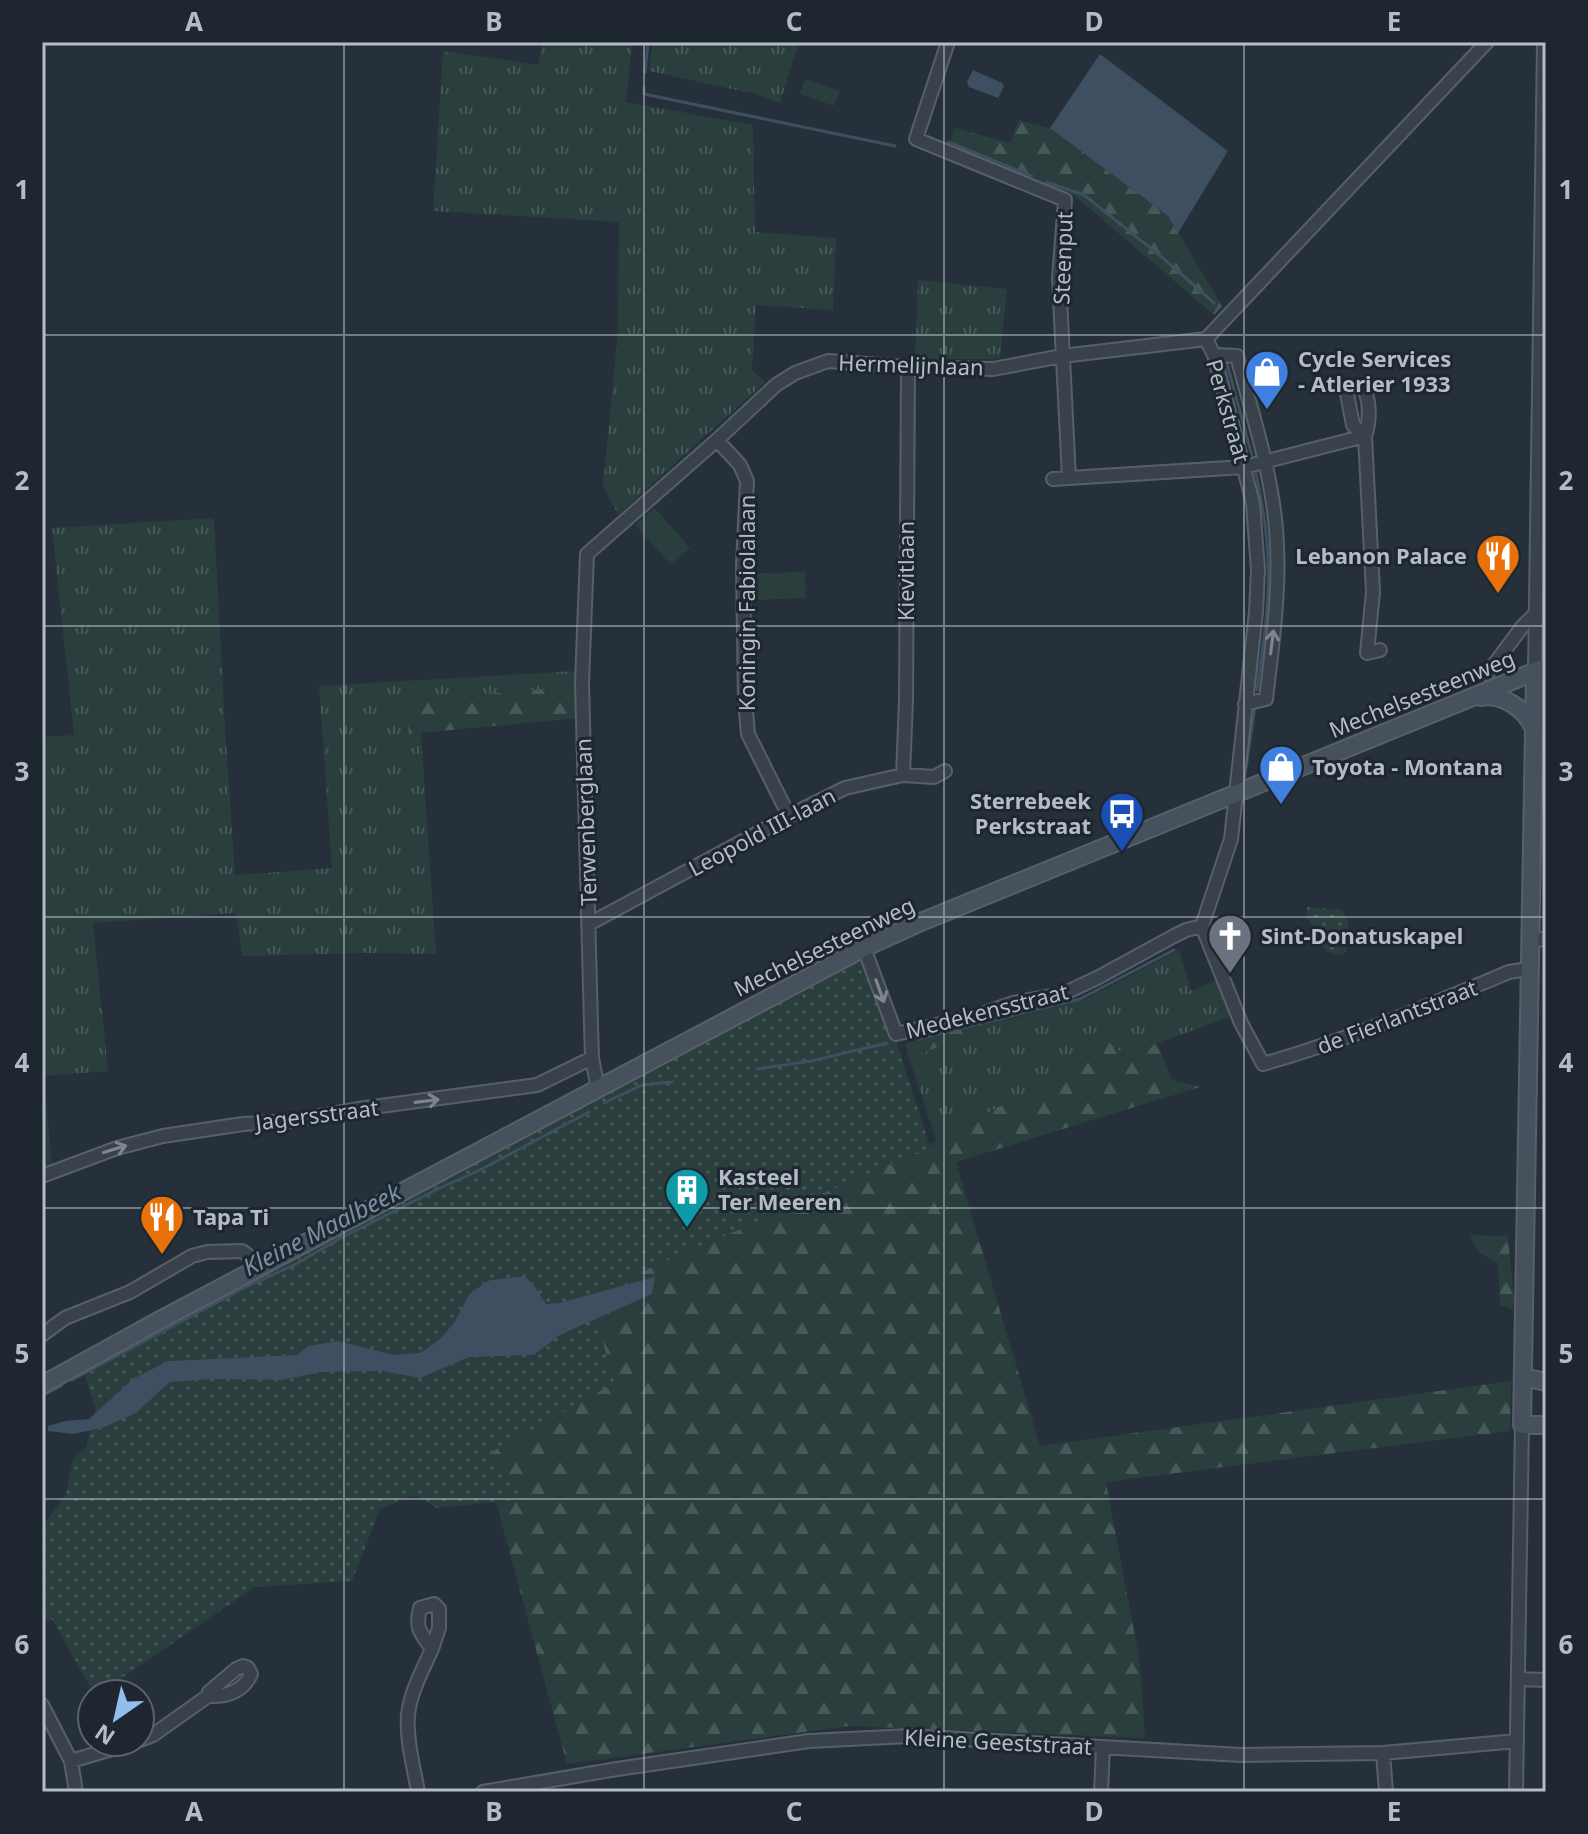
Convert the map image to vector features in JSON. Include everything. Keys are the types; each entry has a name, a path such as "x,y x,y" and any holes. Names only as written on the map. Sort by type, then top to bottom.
{"main road":[{"name":"Mechelsesteenweg","path":"42,1385 864,948 1540,669"},
{"path":"1540,669 1533,729 1538,940 1529,969 1522,1425 1546,1425"},
{"path":"1468,700 1487,695 1499,697 1523,712 1533,729"},
{"name":"Mechelsesteenweg","path":"42,1375 95,1347 160,1320"},
{"path":"1523,1377 1546,1382"}],"street":[{"name":"Steenput","path":"948,42 916,139 1065,200 1059,278 1069,478"},
{"name":"Perkstraat","path":"1202,926 1229,845 1256,612 1258,570 1253,503 1214,355 1206,339 1487,42"},
{"path":"1540,669 1544,42"},
{"name":"Hermelijnlaan","path":"587,554 776,385 795,373 828,361 993,369 1062,356 1206,339"},
{"path":"1214,355 1237,356 1265,462 1275,519 1277,562 1274,624 1266,699 1245,704"},
{"name":"Kievitlaan","path":"903,775 908,367"},
{"path":"1053,479 1244,467 1365,436 1373,592 1367,653 1380,650"},
{"name":"Koningin Fabiolalaan","path":"717,440 740,465 747,481 743,565 748,734 789,816"},
{"name":"Terwenberglaan","path":"587,554 582,683 592,1058 598,1089"},
{"path":"1487,674 1522,627 1541,616"},
{"name":"Leopold III-laan","path":"589,924 845,788 903,775 934,777 945,771"},
{"name":"Medekensstraat","path":"864,948 896,1034 976,1016 1013,1003 1063,994 1186,930 1202,926"},
{"name":"de Fierlantstraat","path":"1202,926 1241,1023 1263,1064 1320,1048 1509,972 1529,969"},
{"name":"Jagersstraat","path":"42,1176 117,1148 163,1136 291,1121 537,1085 592,1058"},
{"path":"42,1335 65,1318 130,1292 192,1256 207,1252 242,1251 262,1266"},
{"path":"1516,1792 1522,1425"},
{"path":"418,1792 408,1733 408,1713 432,1649"},
{"path":"1518,1679 1546,1680"},
{"path":"156,1733 208,1696"},
{"path":"42,1705 71,1761 76,1792"},
{"name":"Kleine Geeststraat","path":"483,1792 809,1741 909,1736 1241,1755 1383,1753 1517,1741"},
{"path":"1101,1792 1103,1747"},
{"path":"1383,1753 1386,1792"},
{"path":"71,1761 81,1758"}],"green space":[{"path":"543,42 632,42 626,102 753,125 755,232 836,238 833,310 756,305 752,370 765,382 618,515 603,485 618,331 619,222 433,211 443,51 538,65"},
{"path":"653,42 799,42 780,103 755,94 649,71"},
{"path":"805,79 840,91 834,106 800,94"},
{"path":"1018,120 1050,128 1168,216 1222,306 1214,315 1075,196 949,148 954,128 1011,143"},
{"path":"918,280 1007,289 1000,359 915,359"},
{"path":"655,508 690,548 671,565 635,525"},
{"path":"214,518 235,875 332,868 319,686 576,671 576,686 405,701 409,734 421,733 436,954 242,956 236,913 93,923 108,1071 44,1076 52,1164 42,1168 42,737 74,735 52,528"},
{"path":"805,572 806,598 757,600 756,573"},
{"path":"576,686 580,718 409,734 405,701"},
{"path":"1307,907 1342,910 1348,920 1346,952 1332,953 1310,936"},
{"path":"1179,950 1191,991 1218,979 1233,1016 1157,1043 1131,1061 1096,1031 1052,1091 998,1107 972,1124 936,1140 909,1058 1007,1020 1088,998"},
{"path":"867,958 930,1147 590,1294 614,1383 483,1457 525,1499 437,1508 414,1495 380,1509 352,1581 255,1587 121,1678 85,1678 52,1619 42,1625 42,1524 66,1494 73,1459 86,1447 95,1408 83,1369 489,1151"},
{"path":"1026,1012 909,1058 905,1044 971,1023"},
{"path":"1096,1031 1131,1061 1157,1043 1172,1080 1200,1087 956,1162 1040,1446 1511,1381 1510,1431 1106,1482 1140,1663 1145,1738 849,1726 567,1764 496,1502 524,1498 482,1457 613,1383 589,1294 930,1147 936,1140 972,1124 998,1107 1052,1091"},
{"path":"1470,1235 1508,1236 1513,1309 1500,1305 1498,1263 1478,1252"}],"water":[{"path":"1100,54 1228,151 1178,233 1168,216 1050,128"},
{"path":"973,70 1002,83 1004,86 998,98 969,87 967,82"},
{"path":"525,1276 546,1304 655,1277 652,1294 560,1335 534,1355 470,1357 420,1378 383,1371 321,1372 283,1380 170,1382 136,1413 105,1427 74,1434 48,1431 48,1426 65,1421 89,1419 133,1379 168,1361 297,1355 308,1346 338,1341 394,1355 420,1353 440,1339 454,1323 470,1293 490,1280"}],"waterway":[{"path":"645,72 648,42"},
{"path":"644,88 644,94 895,146"},
{"path":"948,142 1032,176"},
{"path":"1046,182 1084,195 1214,303"},
{"path":"1226,360 1252,456"},
{"path":"1255,469 1268,555 1265,629 1257,690"},
{"path":"1246,768 1255,706"},
{"path":"917,1039 1080,999 1174,950"},
{"path":"757,1069 811,1061 887,1043"},
{"name":"Kleine Maalbeek","path":"604,1103 642,1085 672,1082"},
{"name":"Kleine Maalbeek","path":"72,1380 246,1287 589,1112"},
{"name":"Kleine Maalbeek","path":"42,1396 61,1386"}],"place":[{"name":"Cycle Services - Atlerier 1933","path":"1267,411"},
{"name":"Lebanon Palace","path":"1498,595"},
{"name":"Toyota - Montana","path":"1281,806"},
{"name":"Sterrebeek Perkstraat","path":"1122,853"},
{"name":"Sint-Donatuskapel","path":"1230,975"},
{"name":"Kasteel Ter Meeren","path":"687,1229"},
{"name":"Tapa Ti","path":"162,1256"}]}
